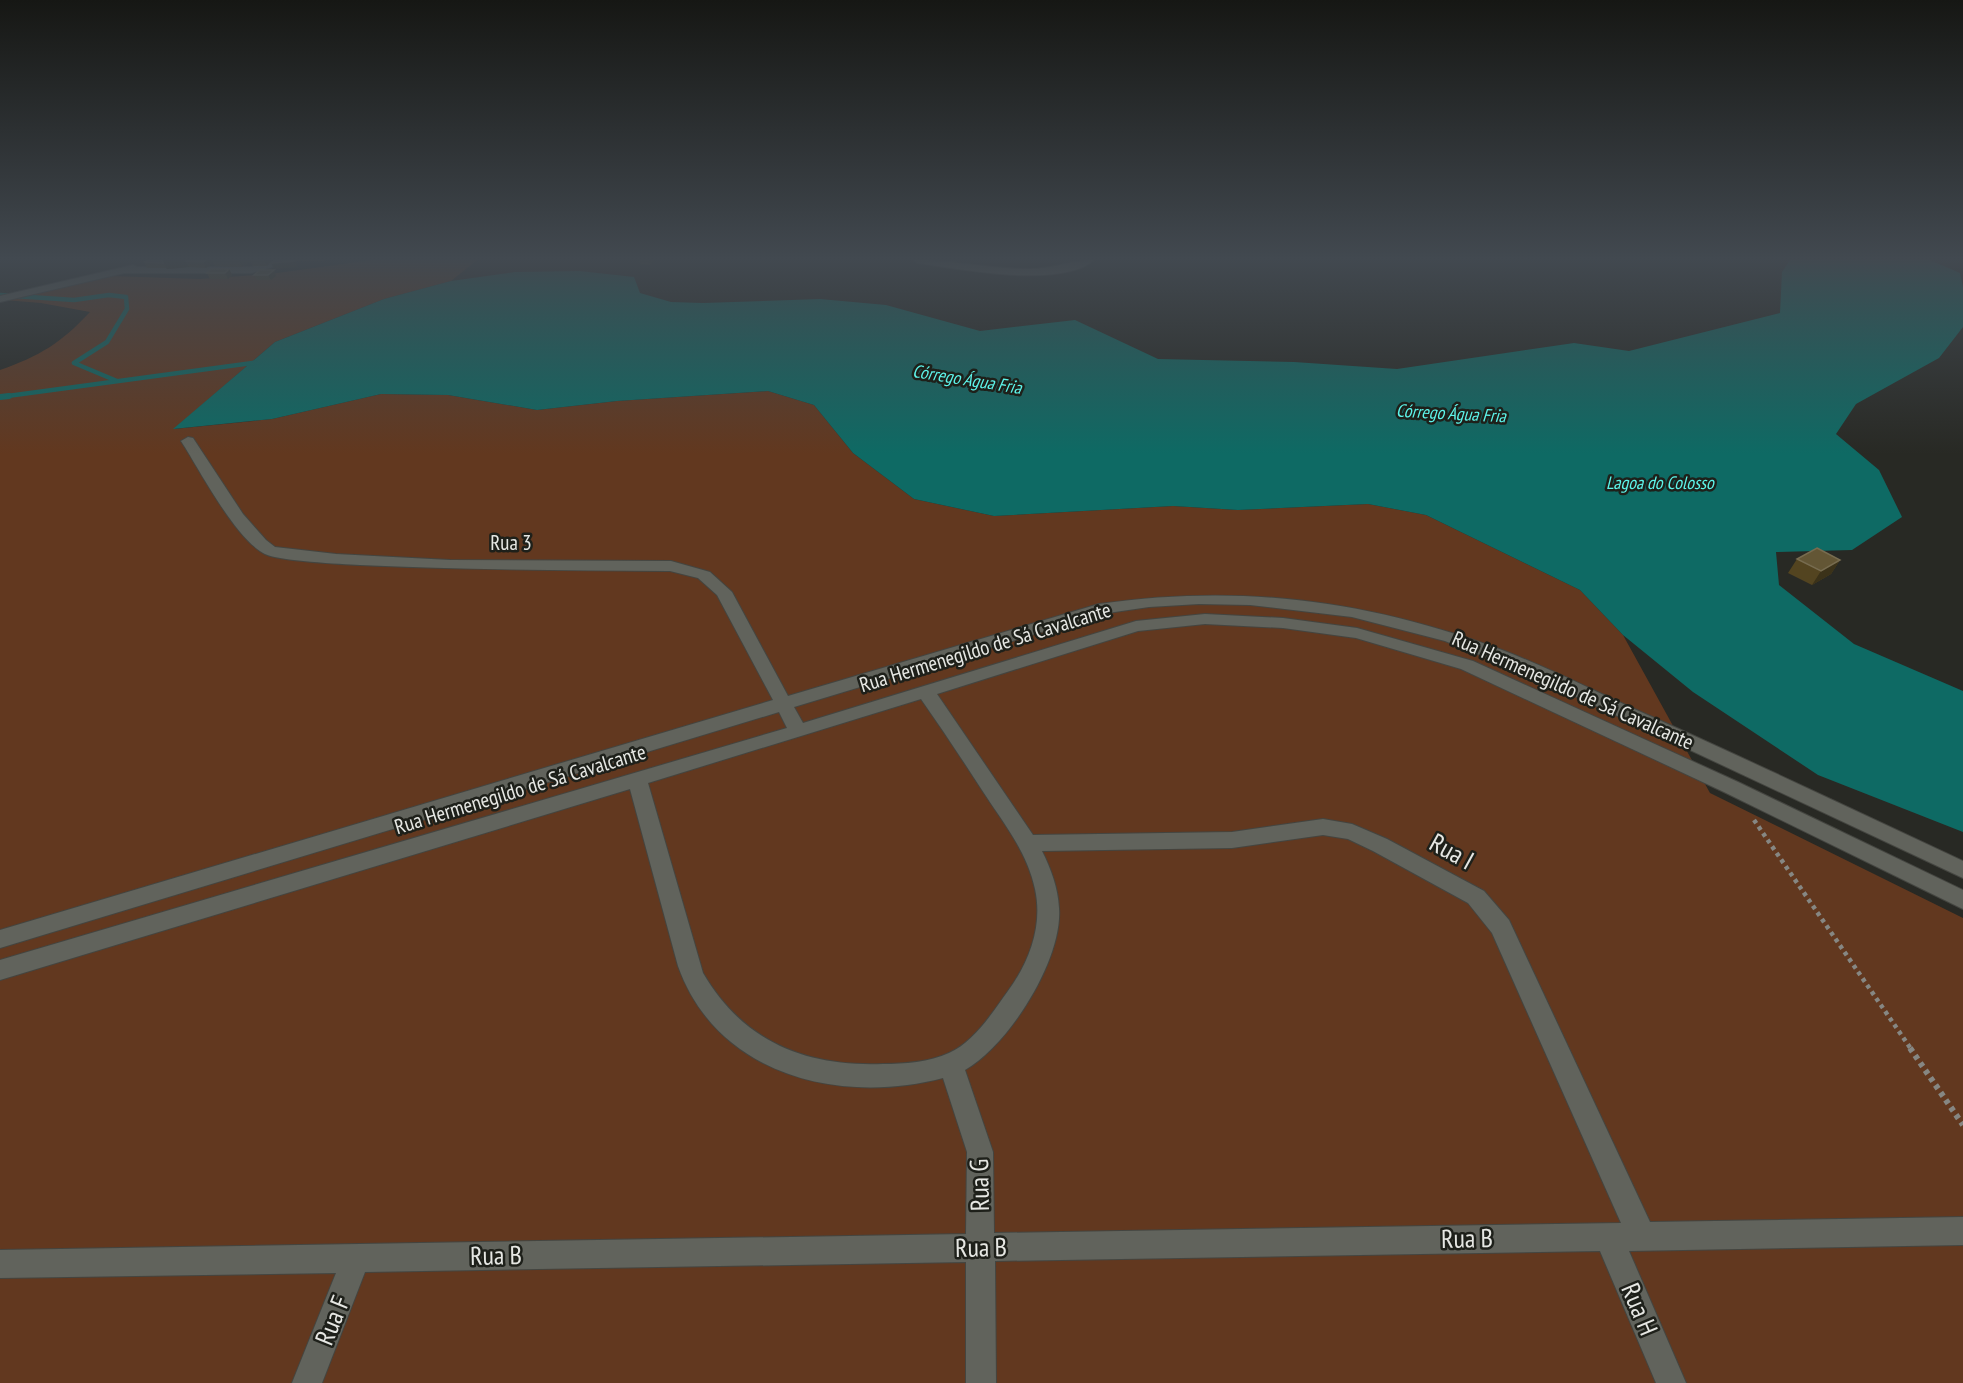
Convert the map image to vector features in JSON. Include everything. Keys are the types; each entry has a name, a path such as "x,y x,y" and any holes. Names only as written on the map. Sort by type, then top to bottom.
{"street":[{"name":"Rua 3","path":"188,441 244,525 265,548 271,551 336,559 450,565 671,566 704,576 724,592 798,731"},
{"name":"Rua Hermenegildo de Sá Cavalcante","path":"0,939 783,702 1109,608 1147,603 1226,600 1318,606 1421,629 1497,655 1705,748 1963,870"},
{"name":"Rua Hermenegildo de Sá Cavalcante","path":"0,970 798,731 1136,626 1205,619 1283,623 1358,633 1467,665 1731,787 1963,900"},
{"path":"637,779 695,980 739,1034 785,1063 837,1075 914,1074 951,1065 979,1046 1016,1002 1039,961 1046,936 1046,889 1029,843 925,691"},
{"name":"Rua I","path":"1029,843 1232,840 1323,827 1352,832 1476,897 1502,927 1641,1235"},
{"name":"Rua G","path":"951,1065 967,1107 980,1152 981,1383"},
{"name":"Rua B","path":"0,1264 1963,1231"},
{"name":"Rua H","path":"1608,1236 1671,1383"},
{"name":"Rua F","path":"308,1383 357,1257"}],"path":[{"path":"1731,787 1963,1125"}],"shaded area":[{"path":"77,325 319,325 275,342 174,429 272,419 381,394 448,395 537,410 617,401 768,391 814,405 853,453 914,499 994,516 1173,506 1238,510 1368,504 1426,515 1580,590 1623,635 1710,793 1963,918 1963,1383 0,1383 0,370 38,354"}],"water":[{"name":"Lagoa do Colosso","path":"319,325 957,325 980,331 1036,325 1085,325 1158,359 1294,362 1397,369 1574,343 1629,351 1734,325 1963,325 1939,358 1856,404 1836,434 1879,470 1902,517 1852,550 1776,552 1779,585 1854,644 1963,691 1963,832 1818,775 1693,692 1623,635 1580,590 1426,515 1368,504 1238,510 1173,506 994,516 914,499 853,453 814,405 768,391 617,401 537,410 448,395 381,394 272,419 173,429 275,342"}],"building":[{"path":"1817,548 1840,560 1821,571 1797,559"}],"waterway":[{"path":"117,381 74,363 107,342 118,325"},
{"name":"Córrego Água Fria","path":"9,396 0,397 260,362"}]}
